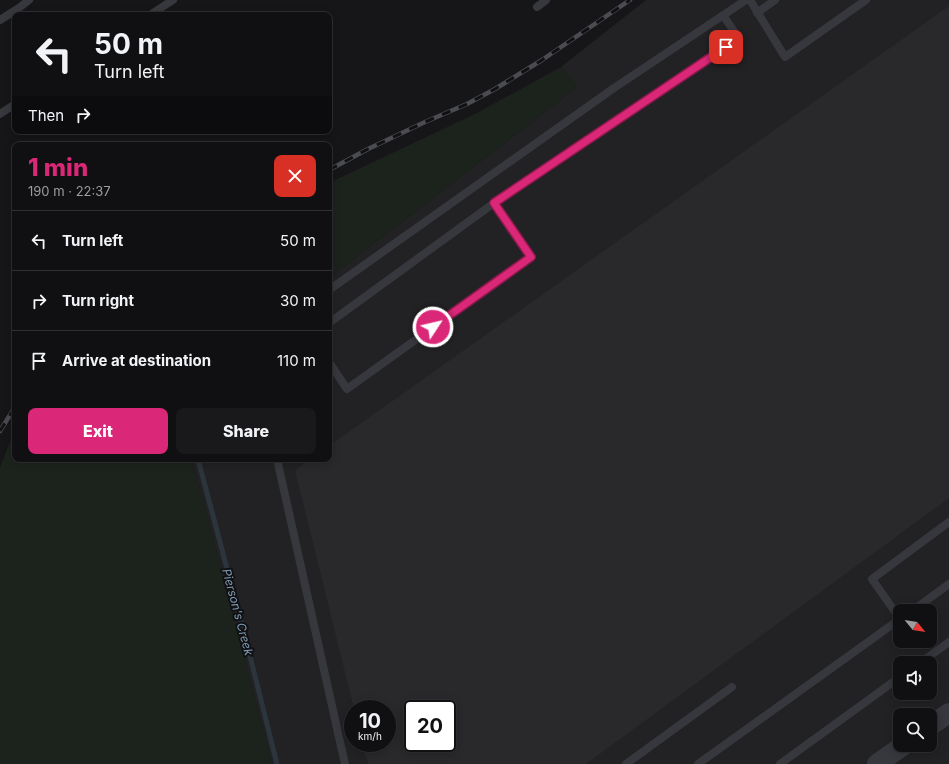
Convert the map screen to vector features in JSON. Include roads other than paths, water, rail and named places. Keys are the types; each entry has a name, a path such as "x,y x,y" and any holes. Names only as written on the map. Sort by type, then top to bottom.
{"street":[{"path":"937,721 949,713"},
{"path":"877,764 894,752"}],"lane":[{"path":"13,12 29,0"},
{"path":"154,12 172,0"},
{"path":"537,7 546,0"},
{"path":"332,288 614,88 746,0"},
{"path":"750,0 785,57 866,0"},
{"path":"757,13 775,0"},
{"path":"0,20 12,12"},
{"path":"332,321 494,203 739,39 723,15"},
{"path":"0,114 12,106"},
{"path":"332,366 348,389 531,257 494,203"},
{"path":"278,462 345,764"},
{"path":"893,609 872,579 949,522"},
{"path":"922,604 949,584"},
{"path":"698,764 893,624"},
{"path":"930,656 949,642"},
{"path":"780,764 893,682"},
{"path":"626,764 732,686"}],"waterway":[{"name":"Pierson's Creek","path":"199,462 277,764"}],"railway":[{"path":"332,168 368,149 467,104 495,89 542,60 630,0"},
{"path":"0,431 12,412"}]}
